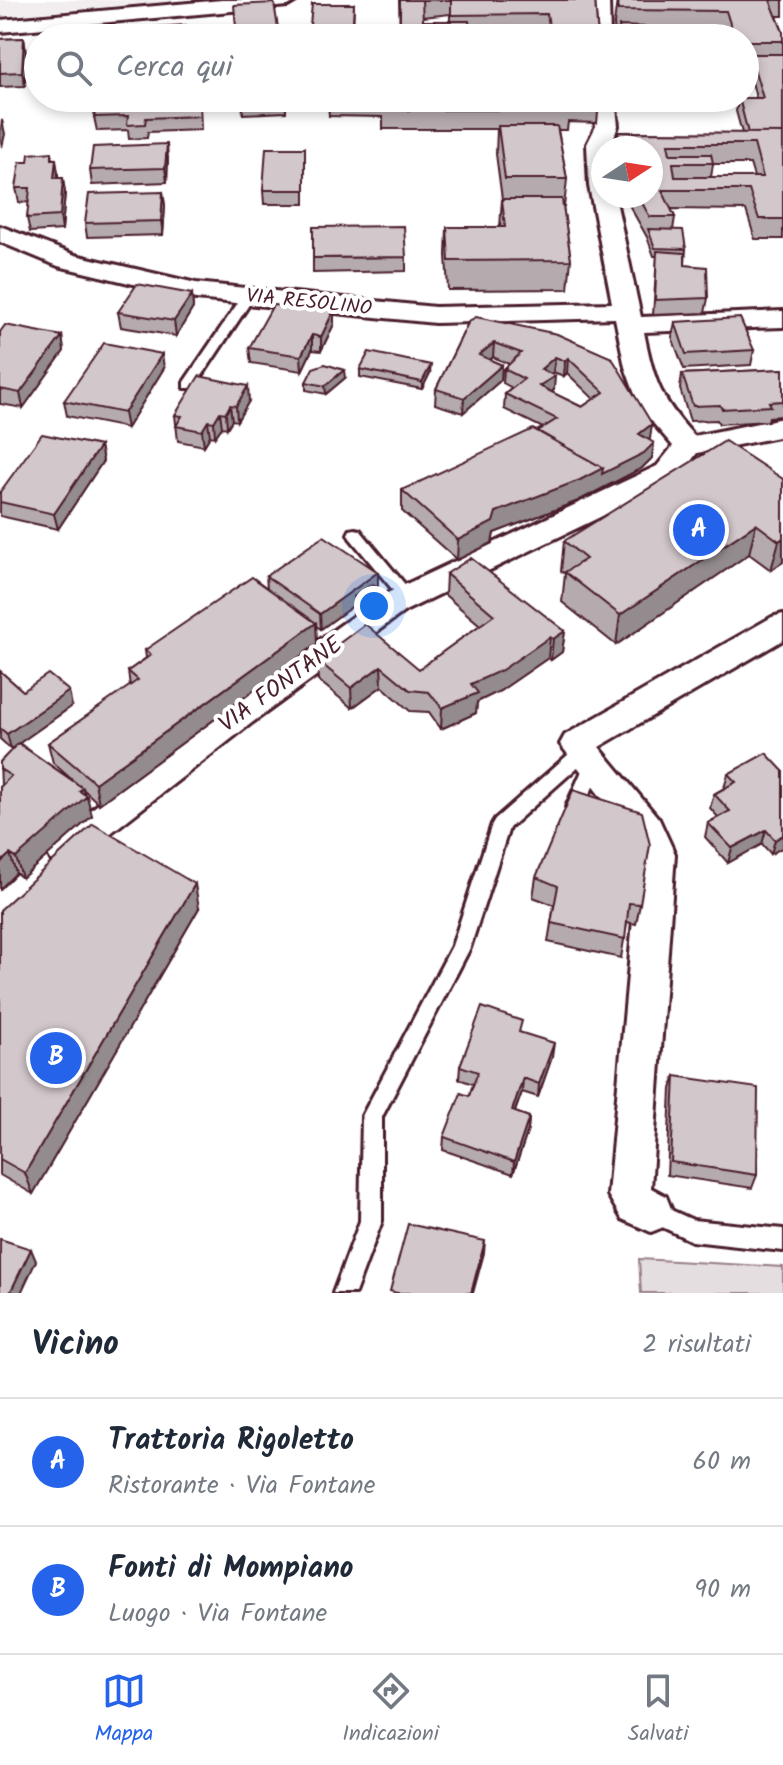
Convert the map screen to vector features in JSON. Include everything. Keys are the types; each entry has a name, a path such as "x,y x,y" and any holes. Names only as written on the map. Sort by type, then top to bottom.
{"street":[{"path":"0,26 288,0"},
{"path":"599,0 600,24"},
{"path":"606,112 607,126 598,144 601,186 638,367 654,408 688,446 783,427"},
{"name":"VIA RESOLINO","path":"0,233 89,268 159,284 248,297 435,315 783,319"},
{"path":"720,439 745,457"},
{"name":"VIA FONTANE","path":"44,875 100,822 241,713 407,597 667,473 688,446"},
{"path":"651,1211 637,1204 629,1195 657,854 646,829 577,744 783,625"}],"lane":[{"path":"189,385 248,297"},
{"path":"355,534 407,597"},
{"path":"575,807 589,758"},
{"path":"344,1293 371,1221 372,1116 461,948 501,824 589,758"},
{"path":"651,1211 692,1230 783,1240"}],"shaded area":[{"path":"0,0 188,0 0,16"},
{"path":"639,1259 783,1267 783,1293 641,1293"}],"building":[{"path":"400,0 422,0 423,21 469,21 469,24 400,24"},
{"path":"451,0 595,0 597,24 549,24 547,14 451,15"},
{"path":"617,0 770,0 783,32 783,41 759,41 759,24 730,24 726,11 618,10"},
{"path":"274,3 277,24 236,24 234,5"},
{"path":"312,4 354,4 353,24 310,24"},
{"path":"24,38 22,72 0,73 0,39"},
{"path":"759,54 783,54 783,133 748,133 743,112 759,112 759,98 763,98 759,85"},
{"path":"95,112 200,112 200,116 146,118 145,124 127,125 128,116 94,117"},
{"path":"498,126 557,126 567,179 505,179"},
{"path":"618,132 783,133 783,219 759,219 749,190 663,190 663,136 619,136","holes":["668,144 754,144 763,177 675,177 673,163 713,163 711,154 670,154"]},
{"path":"167,144 165,168 90,170 93,147"},
{"path":"266,148 305,148 305,190 263,190"},
{"path":"52,152 52,159 56,159 54,178 63,178 60,216 27,218 30,188 16,188 20,162 28,162 29,154"},
{"path":"163,192 161,221 85,223 89,194"},
{"path":"663,192 675,217 650,217 645,208 663,208"},
{"path":"502,199 562,199 571,260 449,261 447,227 505,227"},
{"path":"404,226 406,257 313,258 313,227"},
{"path":"648,229 683,230 686,249 655,248"},
{"path":"657,251 685,253 685,265 707,267 708,298 655,300"},
{"path":"137,284 192,294 174,321 118,312"},
{"path":"273,305 334,310 321,337 312,335 301,356 249,348"},
{"path":"476,317 557,334 612,358 652,424 639,434 654,443 644,453 602,474 603,468 538,431 557,419 505,394 524,379 504,369 521,353 494,343 479,355 502,365 464,398 436,389 469,321","holes":["555,357 565,361 568,358 604,392 582,407 539,386 555,376 541,369"]},
{"path":"740,318 754,350 686,354 675,322"},
{"path":"5,325 62,336 20,393 0,389 0,332"},
{"path":"104,343 162,354 124,413 64,401"},
{"path":"369,352 431,365 422,382 360,369"},
{"path":"325,364 344,370 325,386 306,382 313,368"},
{"path":"783,369 783,401 769,402 771,406 722,409 720,405 693,406 682,374"},
{"path":"199,376 248,386 236,406 230,405 226,413 220,412 214,422 208,421 202,431 176,426 182,416 175,415"},
{"path":"533,429 603,468 496,512 493,522 458,540 402,490"},
{"path":"42,434 100,446 54,514 0,502 0,492"},
{"path":"725,441 783,479 783,538 779,541 756,524 620,615 565,572 586,559 564,541"},
{"path":"324,536 378,572 320,614 266,576"},
{"path":"471,558 565,631 553,639 550,637 502,670 471,684 478,693 442,708 429,692 410,690 381,666 351,688 317,660 365,624 419,669 494,615 446,574"},
{"path":"252,577 316,623 95,783 48,743 138,680 128,671 151,655 145,650"},
{"path":"372,584 382,591 364,604 354,597"},
{"path":"0,671 23,691 48,674 69,691 7,734 0,728"},
{"path":"18,743 83,788 79,791 87,796 16,858 10,854 0,863 0,787 11,776 0,769 0,762"},
{"path":"766,753 783,771 783,835 775,840 766,830 732,848 708,823 730,811 714,794 736,782 728,774"},
{"path":"573,790 642,812 650,845 640,904 629,903 625,939 551,923 558,886 536,877"},
{"path":"93,824 195,884 25,1173 0,1159 0,910"},
{"path":"482,1007 522,1021 519,1032 554,1043 539,1084 523,1078 512,1111 529,1117 514,1162 444,1137 461,1093 469,1096 478,1072 460,1066"},
{"path":"675,1076 758,1088 757,1175 671,1162"},
{"path":"408,1224 485,1241 471,1293 390,1291"},
{"path":"0,1239 31,1249 10,1293 0,1293"}],"place":[{"name":"Trattoria Rigoletto","path":"699,530"},
{"name":"Fonti di Mompiano","path":"56,1058"}]}
